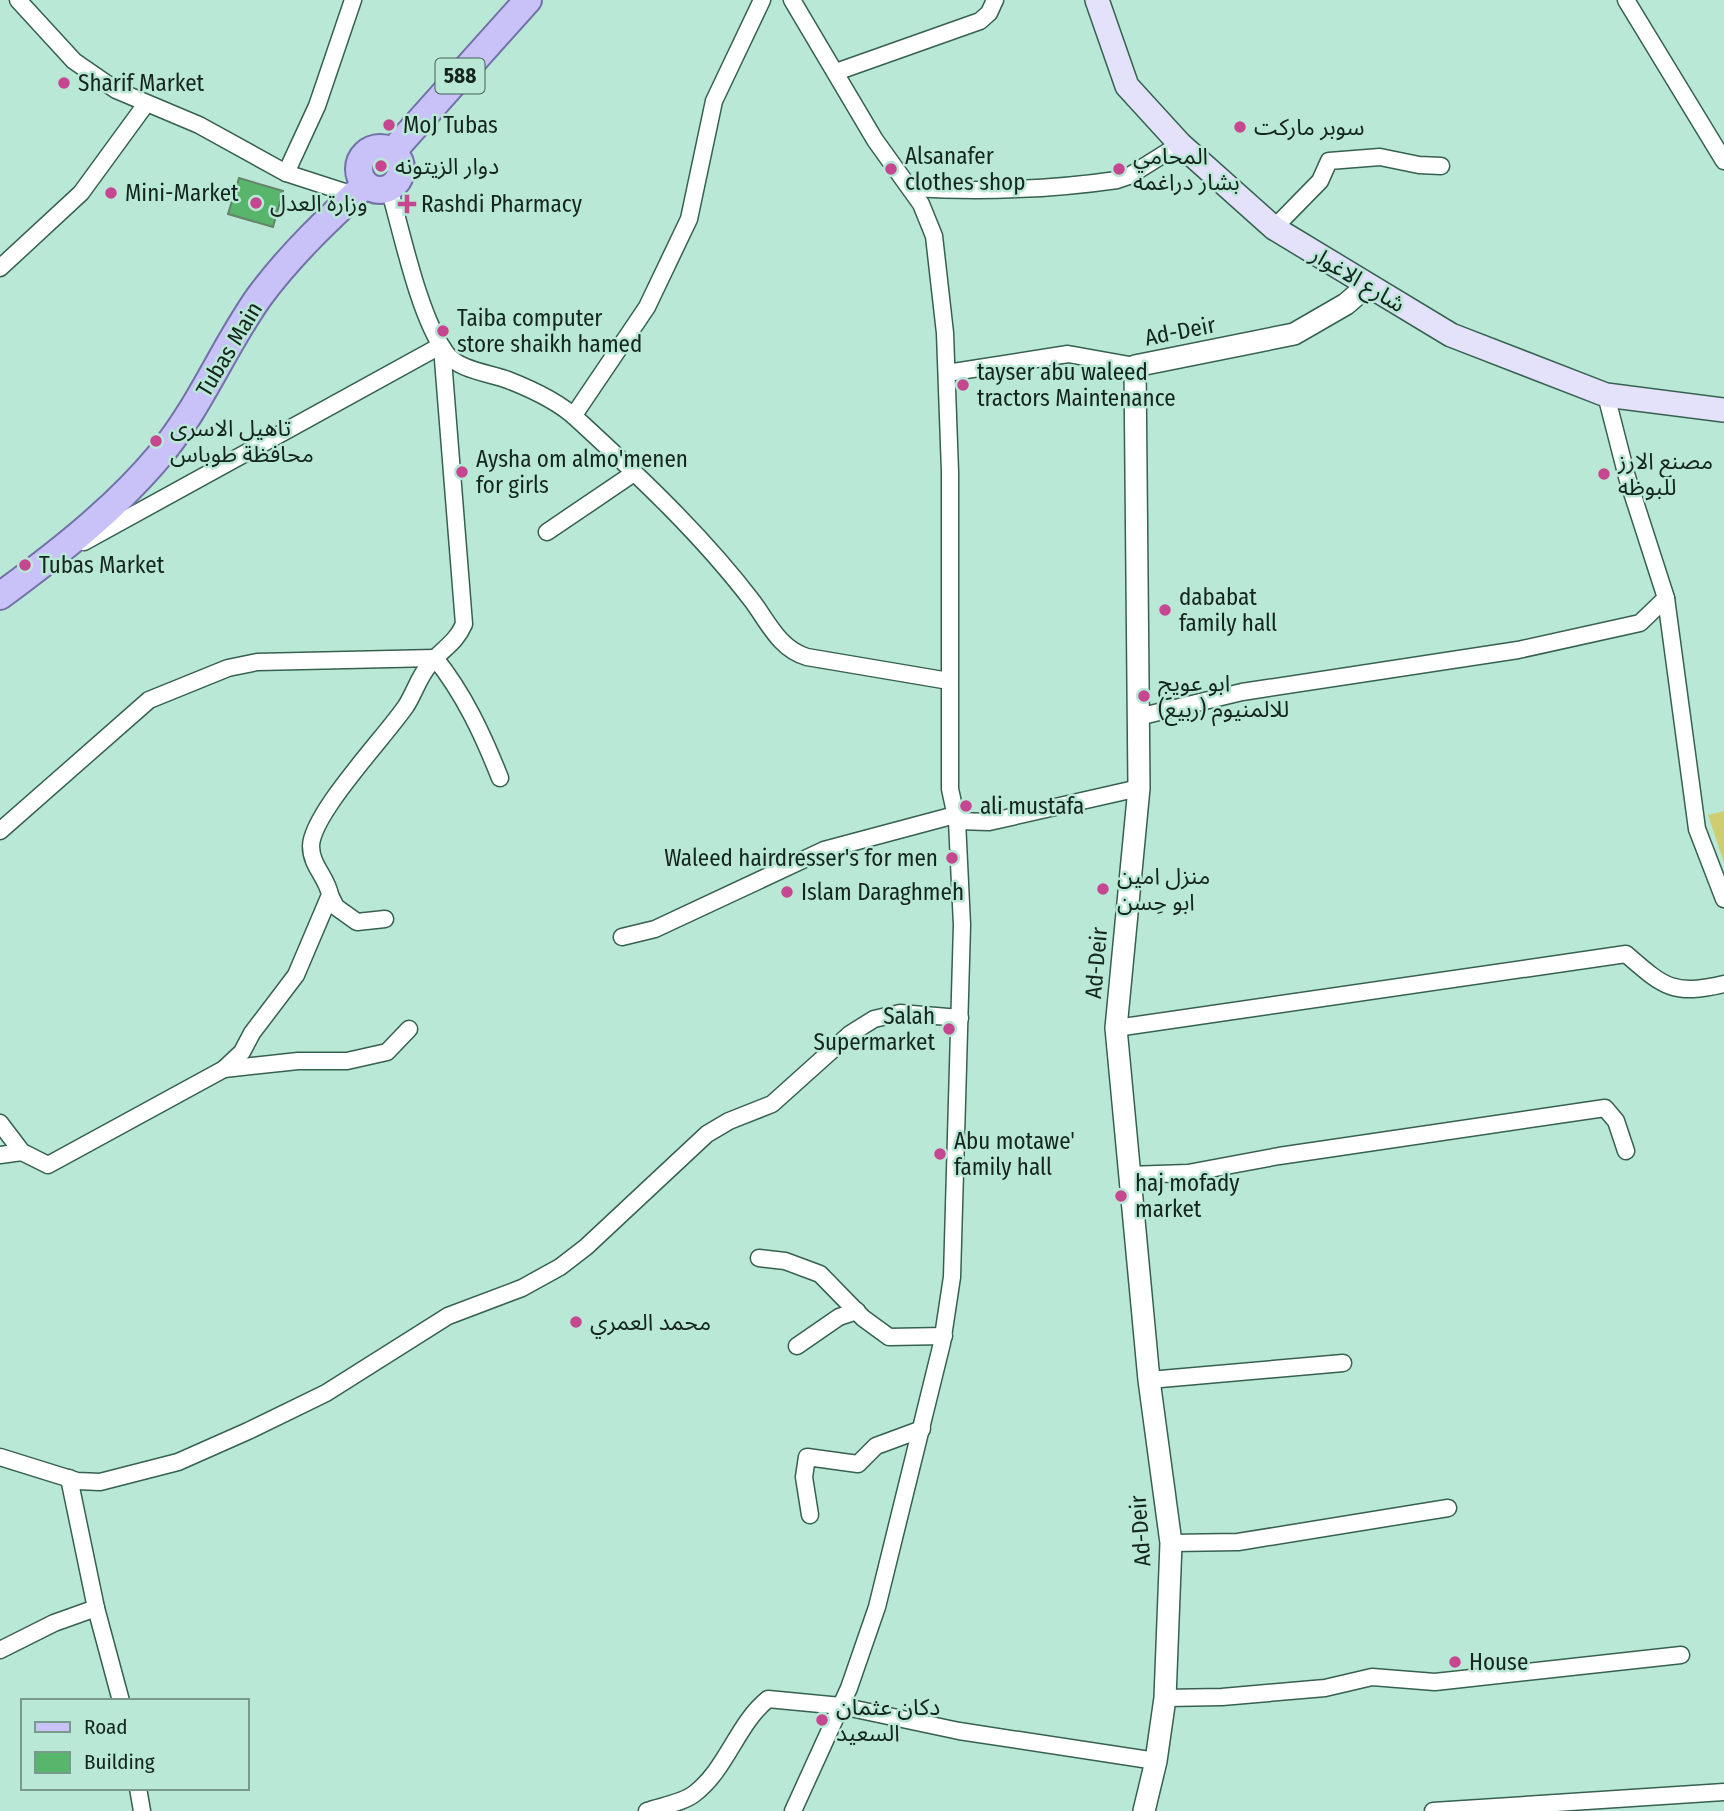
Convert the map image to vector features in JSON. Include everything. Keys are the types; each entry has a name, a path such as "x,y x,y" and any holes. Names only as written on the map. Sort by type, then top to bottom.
{"main road":[{"name":"588","path":"392,152 528,0"},
{"name":"شارع الاغوار","path":"1097,0 1128,86 1180,144 1274,228 1451,335 1606,396 1724,410"},
{"path":"378,148 392,152 401,170 396,183 369,189 359,166 365,153 378,148"},
{"name":"Tubas Main","path":"0,596 44,564 115,503 160,455 189,415 260,297 301,245 369,189"}],"street":[{"path":"18,0 82,68 116,90 199,125 286,173 369,189 403,242 441,347 466,611 459,637 435,658 407,704 316,825 312,855 314,864 328,883 336,907 357,922 385,919"},
{"path":"286,173 317,106 352,0"},
{"path":"574,415 647,307 689,219 714,101 762,0"},
{"path":"792,0 875,140 911,188 934,236 947,373 950,789 956,818 962,926 952,1277 944,1336 877,1607 841,1706 793,1811"},
{"path":"1626,0 1724,162"},
{"path":"836,72 980,21 1000,1"},
{"path":"0,268 81,193 146,104"},
{"path":"911,188 977,192 1026,190 1117,180 1129,176 1180,144"},
{"path":"1274,228 1320,181 1329,161 1380,158 1441,166"},
{"name":"Ad-Deir","path":"1144,1811 1156,1762 1165,1698 1171,1543 1149,1380 1116,1028 1139,788 1135,366 1294,334 1346,304 1368,285"},
{"path":"441,347 456,362 533,391 574,415 667,505 741,587 788,649 807,657 949,681"},
{"path":"44,564 441,347"},
{"path":"947,373 1068,354 1135,366"},
{"path":"1606,396 1627,477 1666,598 1697,829 1724,899"},
{"path":"547,532 634,473"},
{"path":"1138,717 1242,692 1545,644 1640,623 1666,598"},
{"path":"435,658 451,678 483,735 500,778"},
{"path":"0,831 82,762 134,712 149,700 179,686 244,664 435,658"},
{"path":"622,937 655,929 824,850 956,818 989,822 1139,788"},
{"path":"0,1123 22,1152 48,1165 224,1069 242,1052 252,1032 296,975 330,895"},
{"path":"1116,1028 1626,954 1659,983 1692,991 1724,984"},
{"path":"0,1457 87,1482 114,1480 177,1462 326,1393 448,1315 522,1288 560,1267 586,1247 707,1134 729,1121 772,1104 862,1026 900,1013 960,1018"},
{"path":"224,1069 298,1061 347,1061 387,1052 409,1029"},
{"path":"1128,1175 1188,1173 1305,1152 1605,1108 1616,1121 1626,1151"},
{"path":"0,1155 22,1152"},
{"path":"760,1258 785,1261 820,1274 856,1311 889,1337 944,1336"},
{"path":"797,1346 839,1317 856,1311"},
{"path":"1149,1380 1343,1363"},
{"path":"810,1515 804,1477 807,1457 858,1464 876,1447 922,1429"},
{"path":"69,1478 96,1608 120,1699"},
{"path":"1171,1543 1238,1542 1448,1507"},
{"path":"0,1650 54,1623 96,1608"},
{"path":"1165,1698 1222,1697 1325,1688 1372,1678 1435,1682 1681,1655"},
{"path":"647,1811 692,1796 717,1770 757,1708 768,1699 841,1706 959,1731 1156,1762"},
{"path":"138,1790 142,1811"},
{"path":"1433,1811 1724,1792"}],"shaded area":[{"path":"1724,811 1724,863 1708,815"}],"building":[{"name":"وزارة العدل","path":"239,178 283,191 273,227 228,214"}],"place":[{"name":"Sharif Market","path":"64,83"},
{"name":"MoJ Tubas","path":"389,125"},
{"name":"سوبر ماركت","path":"1240,127"},
{"name":"دوار الزيتونه","path":"381,166"},
{"name":"Alsanafer clothes shop","path":"891,169"},
{"name":"المحامي بشار دراغمه","path":"1119,169"},
{"name":"Mini-Market","path":"111,193"},
{"name":"وزارة العدل","path":"256,203"},
{"name":"Rashdi Pharmacy","path":"407,204"},
{"name":"Taiba computer store shaikh hamed","path":"443,331"},
{"name":"tayser abu waleed tractors Maintenance","path":"963,385"},
{"name":"تاهيل الاسرى محافظة طوباس","path":"156,441"},
{"name":"Aysha om almo'menen for girls","path":"462,472"},
{"name":"مصنع الارز للبوظه","path":"1604,474"},
{"name":"Tubas Market","path":"25,565"},
{"name":"dababat family hall","path":"1165,610"},
{"name":"ابو عويج للالمنيوم (ربيع)","path":"1144,696"},
{"name":"ali mustafa","path":"966,806"},
{"name":"Waleed hairdresser's for men","path":"952,858"},
{"name":"منزل امين ابو حِسن","path":"1103,889"},
{"name":"Islam Daraghmeh","path":"787,892"},
{"name":"Salah Supermarket","path":"949,1029"},
{"name":"Abu motawe' family hall","path":"940,1154"},
{"name":"haj mofady market","path":"1121,1196"},
{"name":"محمد العمري","path":"576,1322"},
{"name":"House","path":"1455,1662"},
{"name":"دكان عثمان السعيد","path":"822,1720"}]}
